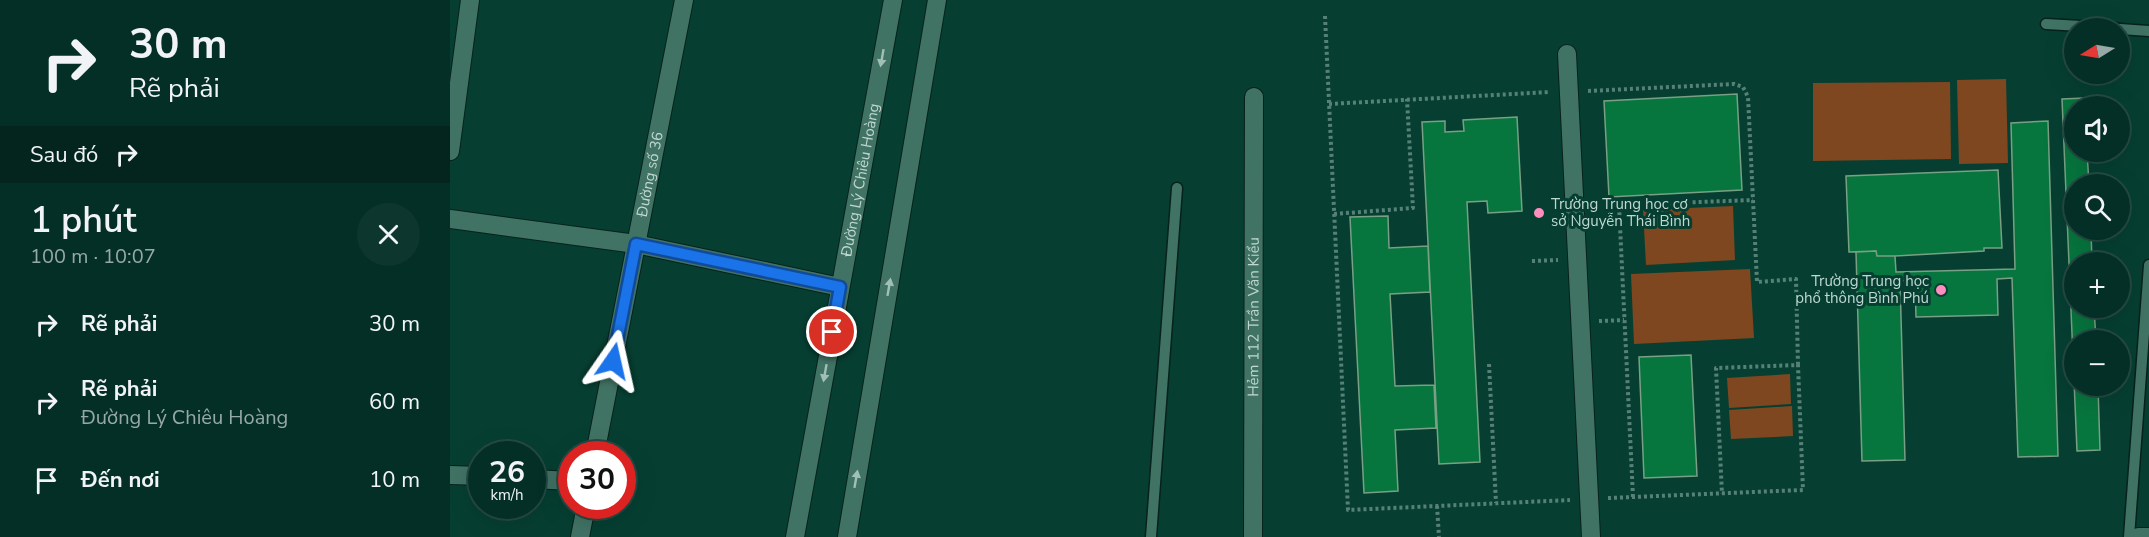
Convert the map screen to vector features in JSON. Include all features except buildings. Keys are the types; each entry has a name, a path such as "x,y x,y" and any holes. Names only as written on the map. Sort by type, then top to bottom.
{"street":[{"path":"450,144 470,0"},
{"name":"Đường số 36","path":"598,441 684,0"},
{"name":"Đường Lý Chiêu Hoàng","path":"795,537 893,0"},
{"path":"847,537 937,0"},
{"path":"1567,54 1591,537"},
{"name":"Hẻm 112 Trần Văn Kiểu","path":"1252,537 1254,97"},
{"path":"450,219 636,244 840,287"},
{"path":"450,475 468,476"},
{"path":"579,537 582,519"},
{"path":"2138,537 2149,537"}],"lane":[{"path":"2046,24 2064,25"},
{"path":"2130,30 2149,31"},
{"path":"1150,537 1177,188"},
{"path":"2129,537 2149,265"}],"path":[{"path":"1325,16 1329,104 1334,214 1348,510 1803,490 1796,279 1757,282 1748,97 1743,87 1734,84 1329,104"},
{"path":"1334,214 1413,208 1407,99"},
{"path":"1634,497 1619,205 1753,200"},
{"path":"1489,364 1496,503"},
{"path":"1722,494 1716,368 1798,365"},
{"path":"1437,506 1439,537"}],"shaded area":[{"path":"2006,79 2008,163 1959,164 1957,80"},
{"path":"1950,82 1951,159 1813,161 1813,83"},
{"path":"1733,206 1735,260 1646,265 1643,210"},
{"path":"1750,269 1754,338 1634,344 1631,274"},
{"path":"1790,374 1791,404 1729,408 1727,378"},
{"path":"1792,406 1793,436 1731,439 1729,410"}],"place":[{"name":"Trường Trung học cơ sở Nguyễn Thái Bình","path":"1539,213"},
{"name":"Trường Trung học phổ thông Bình Phú","path":"1941,290"}],"route":[{"path":"613,361 636,244 840,287 832,332"}]}
